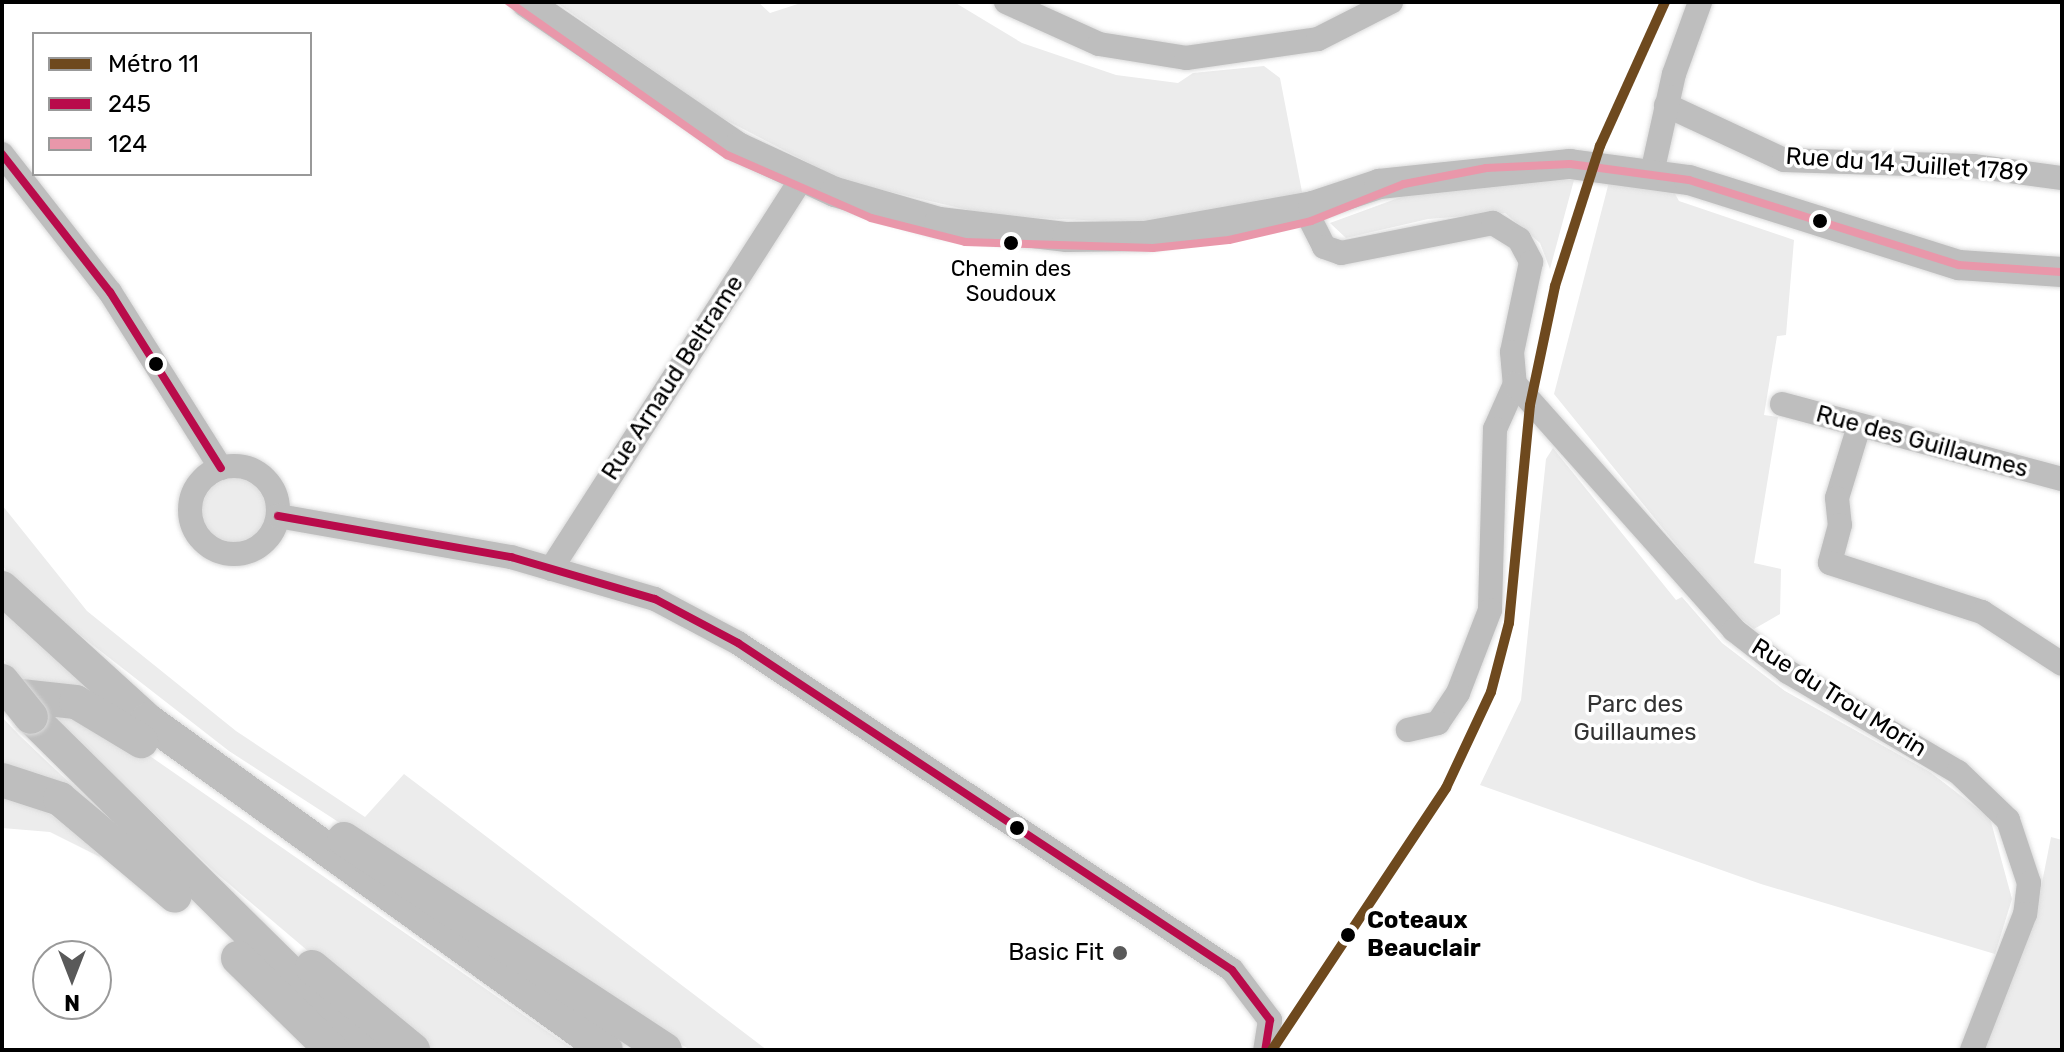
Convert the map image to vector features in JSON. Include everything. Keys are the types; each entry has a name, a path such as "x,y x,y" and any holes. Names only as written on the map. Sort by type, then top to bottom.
{"highway":[{"path":"2,588 147,720 605,1049"},
{"path":"2,681 31,717 111,802 369,1050"},
{"path":"2,694 33,693 104,715 356,902 605,1049"},
{"path":"147,720 195,741 665,1050"},
{"path":"2,780 60,799 87,818 332,1050"},
{"path":"111,802 413,1050"}],"main road":[{"path":"509,2 684,129 796,188 926,234 1030,248 1168,246 1311,221 1404,184"},
{"path":"526,2 686,117 767,162 888,209 986,230 1145,236 1404,184 1523,165 1652,173 1755,198 1911,254 2062,272"}],"street":[{"path":"1006,2 1049,12 1099,44 1186,58 1318,39 1391,2"},
{"path":"1652,173 1666,105 1700,2"},
{"name":"Rue du 14 Juillet 1789","path":"1666,105 1784,160 1973,166 2062,178"},
{"path":"2,154 110,292 221,468"},
{"name":"Rue Arnaud Beltrame","path":"551,569 796,188"},
{"path":"1311,221 1332,252 1483,224 1519,239 1531,262 1512,352 1515,384 1495,429 1492,594 1481,642 1438,723 1408,730"},
{"name":"Rue du Trou Morin","path":"1515,384 1727,625 1788,672 1987,792 2008,820 2029,883 2025,914 1972,1050"},
{"name":"Rue des Guillaumes","path":"1782,404 2062,479"},
{"path":"1859,426 1837,498 1840,525 1830,563 1982,612 2062,664"},
{"path":"221,468 258,473 274,491 278,516 253,550 225,553 203,541 191,518 193,493 221,468"},
{"path":"278,516 455,544 655,599 883,733 1244,979 1270,1020 1265,1050"}],"green space":[{"path":"556,2 758,2 770,13 804,2 954,2 1022,43 1116,75 1178,83 1193,73 1264,66 1280,78 1303,197 1147,223 994,216 844,181 718,116"},
{"path":"1508,179 1574,180 1550,269 1540,243 1505,213 1428,219 1346,238 1330,223 1401,197"},
{"path":"1609,182 1674,192 1679,201 1794,240 1786,335 1777,336 1764,415 1778,417 1754,563 1781,569 1780,614 1754,629 1729,610 1554,394"},
{"name":"Parc des Guillaumes","path":"1553,448 1676,600 1682,597 1722,643 1785,691 1930,772 1990,818 2012,899 1995,954 1761,884 1480,785 1521,700 1546,459"},
{"path":"234,478 246,480 257,487 264,498 264,522 257,533 246,540 234,542 222,540 211,533 204,522 202,510 204,498 211,487 222,480"},
{"path":"2,505 87,611 236,731 365,817 404,774 767,1050 690,1050 229,751 22,590 2,565"},
{"path":"2,609 102,699 20,680 2,658"},
{"path":"42,707 108,727 574,1050 425,1050 216,873"},
{"path":"2,717 19,735 93,805 2,768"},
{"path":"2,796 28,800 106,851 100,857 50,832 2,828"},
{"path":"2051,837 2062,840 2062,1050 1985,1050 2038,903"}],"metro line":[{"name":"11","path":"1272,1050 1446,788 1491,692 1509,623 1530,405 1555,286 1600,146 1665,2"}],"transit line":[{"name":"124","path":"509,2 727,155 871,218 965,242 1153,248 1229,240 1311,221 1404,184 1486,168 1570,164 1689,180 1959,265 2062,272"},
{"name":"245","path":"2,154 110,292 221,468"},
{"name":"245","path":"278,516 511,557 655,599 738,643 1232,970 1270,1020 1265,1050"}],"place":[{"name":"Chemin des Soudoux","path":"1011,243"},
{"name":"Coteaux Beauclair","path":"1348,935"},
{"name":"Basic Fit","path":"1120,953"}]}
